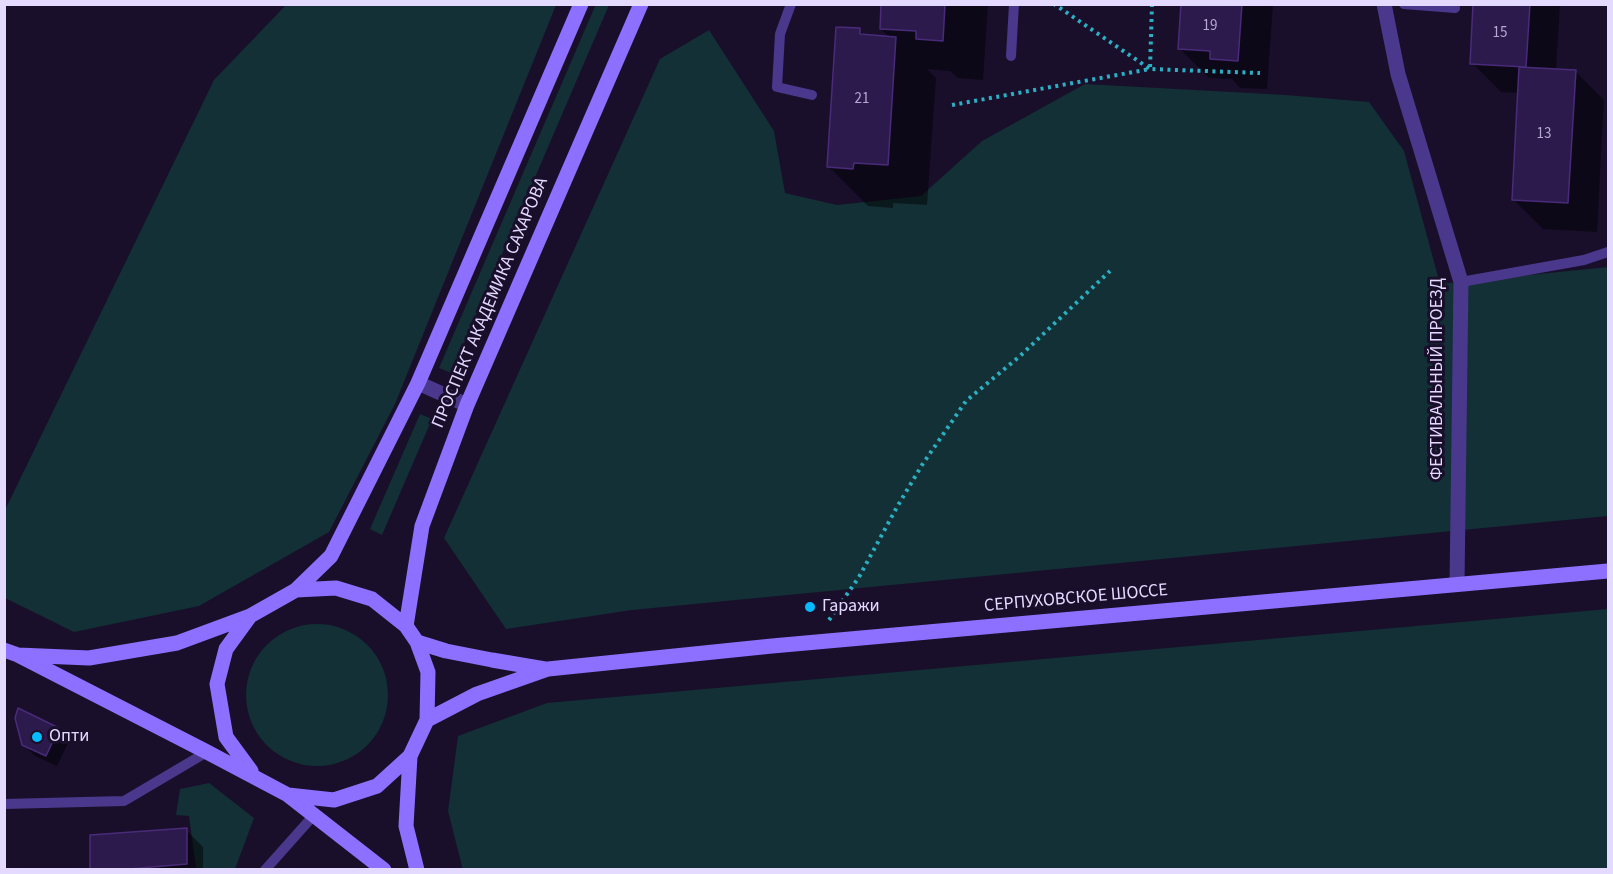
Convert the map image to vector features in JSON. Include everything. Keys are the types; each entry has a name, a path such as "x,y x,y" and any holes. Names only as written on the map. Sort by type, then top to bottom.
{"main road":[{"name":"ПРОСПЕКТ АКАДЕМИКА САХАРОВА","path":"296,590 331,556 418,383 580,4"},
{"name":"ПРОСПЕКТ АКАДЕМИКА САХАРОВА","path":"406,626 422,526 467,405 640,4"},
{"name":"СЕРПУХОВСКОЕ ШОССЕ","path":"548,669 814,642 1608,571"},
{"path":"11,653 89,658 177,643 250,616 296,590 336,588 372,599 406,626 417,642 428,672 427,720 410,756 406,826 417,870"},
{"path":"250,616 226,649 217,684 226,737 255,776"},
{"path":"417,642 446,651 548,669"},
{"path":"11,653 255,776 288,795 384,870"},
{"path":"427,720 477,694 548,669"},
{"path":"288,795 334,800 377,786 410,756"}],"street":[{"name":"ФЕСТИВАЛЬНЫЙ ПРОЕЗД","path":"1384,4 1398,74 1461,282 1457,584"},
{"path":"418,383 467,405"}],"lane":[{"path":"791,4 780,34 777,87 812,95"},
{"path":"1011,56 1014,4"},
{"path":"1404,4 1455,8"},
{"path":"1461,282 1584,260 1608,252"},
{"path":"4,804 124,801 207,752"},
{"path":"265,870 314,815"}],"path":[{"path":"1054,4 1150,69"},
{"path":"1150,69 1152,4"},
{"path":"952,105 1150,69 1260,72"},
{"path":"814,642 859,577 917,474 966,400 1020,356 1110,271"}],"green space":[{"path":"596,4 609,5 451,373 439,368"},
{"path":"286,5 556,5 395,404 329,532 199,606 74,632 5,598 5,510 214,80"},
{"path":"709,30 774,131 785,193 837,205 921,196 982,141 1085,84 1369,102 1404,151 1440,284 1608,267 1608,516 632,610 506,629 444,538 660,59"},
{"path":"420,414 432,419 382,535 370,529"},
{"path":"1608,609 1608,869 463,870 448,811 458,736 547,703"},
{"path":"317,624 344,629 367,645 383,668 388,695 383,722 367,745 344,761 317,766 290,761 267,745 251,722 246,695 251,668 267,645 290,629"},
{"path":"209,783 254,818 235,869 177,869 196,868 189,816 176,815 180,789"}],"building":[{"path":"881,4 945,4 943,41 916,39 916,31 880,29"},
{"path":"1181,4 1242,4 1238,61 1210,59 1210,51 1178,49"},
{"path":"1473,4 1530,4 1526,67 1470,64"},
{"path":"836,27 860,28 860,34 896,37 888,165 854,163 853,169 827,167"},
{"path":"1519,67 1576,70 1568,203 1512,200"},
{"name":"Опти","path":"18,708 59,728 46,756 22,745 15,718"},
{"path":"187,828 187,864 90,870 90,835"}],"place":[{"name":"Гаражи","path":"810,607"},
{"name":"Опти","path":"37,737"}]}
